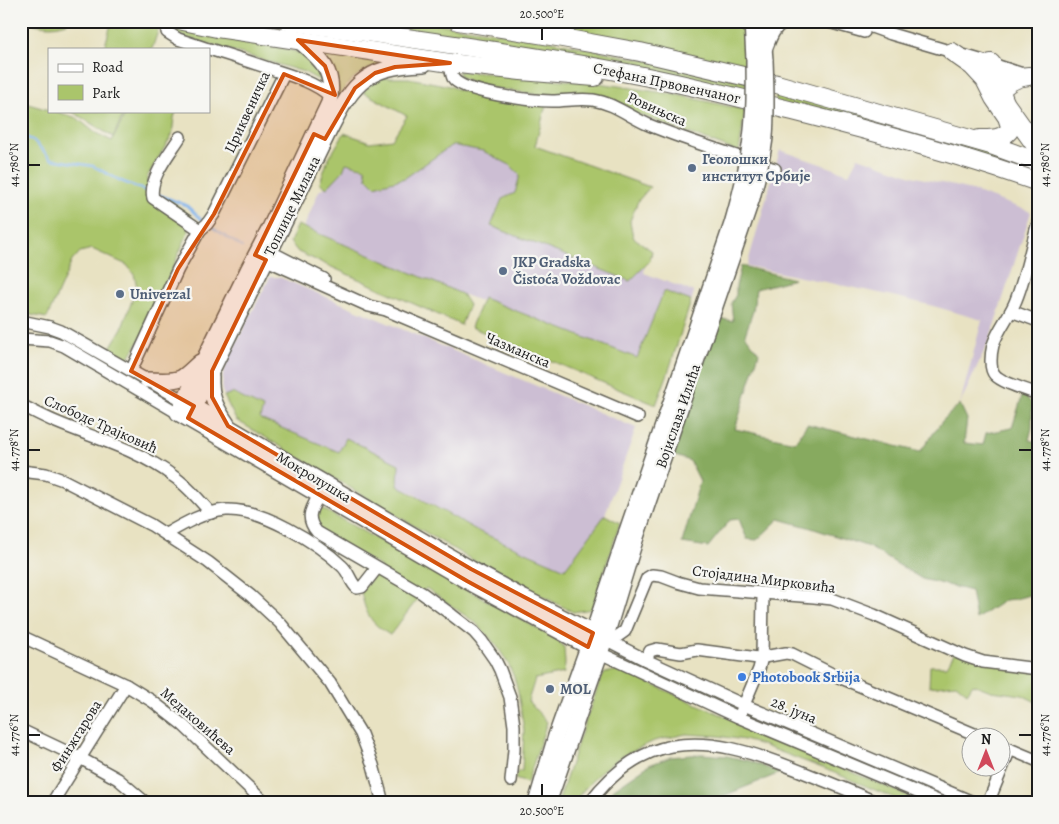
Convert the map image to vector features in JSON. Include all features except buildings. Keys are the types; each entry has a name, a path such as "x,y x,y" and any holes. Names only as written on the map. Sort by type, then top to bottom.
{"highway":[{"path":"183,21 217,28 450,63 564,75 653,78"},
{"name":"Стефана Првовенчаног","path":"288,21 514,53 653,78 831,121 1038,182"},
{"name":"Стефана Првовенчаног","path":"458,21 640,52 777,84 991,145 1038,162"},
{"path":"952,52 966,61 980,74 1010,122 1008,131 1002,137 971,140"},
{"path":"991,63 998,75 1002,97 1038,149"},
{"path":"1001,90 1020,77 1033,77"},
{"path":"982,164 1038,192"}],"main road":[{"name":"Војислава Илића","path":"752,21 761,56"},
{"name":"Војислава Илића","path":"548,803 596,643 632,534 752,198 765,137 766,112 761,56 762,21"},
{"path":"761,56 770,34 775,26 782,21"},
{"name":"Топлице Милана","path":"298,40 315,54 325,66 330,76 330,96 320,137"},
{"name":"Топлице Милана","path":"186,409 263,253 269,230 320,137 349,95 360,83 375,73 400,66 450,63"},
{"path":"147,380 180,378 191,371 208,365 212,398 228,426"},
{"name":"Мокролушка","path":"186,409 228,426 455,560 524,598 596,643"},
{"name":"Мокролушка","path":"186,409 319,495 467,581 596,643"},
{"name":"Војислава Илића","path":"536,803 556,736 596,643"}],"street":[{"path":"825,21 863,31 891,34"},
{"path":"855,21 891,34 1033,77"},
{"name":"Цриквеничка","path":"167,32 178,39 206,48"},
{"name":"Цриквеничка","path":"131,370 178,269 200,230 214,214 284,74 210,49"},
{"name":"Ровињска","path":"450,63 453,78 466,87 477,91 543,101 594,100 619,109 648,125 774,170"},
{"path":"284,74 318,87 330,96"},
{"path":"180,137 157,174 152,194 153,198 200,230"},
{"path":"1038,222 1021,288 993,345 991,364 995,376 1038,394"},
{"name":"Чазманска","path":"263,253 368,306 386,310 638,417"},
{"path":"1011,311 1038,321"},
{"name":"Мокролушка","path":"21,321 61,331 131,370 186,409"},
{"name":"Мокролушка","path":"21,339 50,341 64,346 186,409"},
{"name":"Слободе Трајковић","path":"21,405 56,422 146,458 185,485 211,513"},
{"path":"21,471 46,474 63,480 166,534 208,562 251,596 280,624 330,683 361,734 373,765 383,803"},
{"name":"Мокролушка","path":"319,495 310,514 311,523 319,534 410,586 452,615 474,632 495,660 509,691 512,704 514,750 511,782"},
{"path":"166,534 188,521 211,513 228,510 239,511 257,515 279,524 305,539 342,566 357,588 362,587 377,568"},
{"name":"Стојадина Мирковића","path":"596,643 618,636 625,631 647,578 652,575 699,588 814,596 832,599 874,615 965,656 983,662 1038,668"},
{"path":"738,717 762,657 763,592"},
{"name":"Медаковићева","path":"21,636 126,685 152,701 184,725 260,801"},
{"name":"28. јуна","path":"596,643 646,660 744,705 975,803"},
{"name":"28. јуна","path":"596,643 738,717 943,803"},
{"path":"646,660 650,651 657,649 680,653 697,650 755,657 792,654 834,675 962,729"},
{"name":"Финжгарова","path":"52,803 126,685"},
{"path":"21,730 80,758 118,779 146,803"},
{"path":"589,803 616,774 627,765 651,752 678,746 699,745 739,750 771,759 878,803"},
{"path":"1012,750 1038,761"},
{"path":"988,803 997,776"}],"highlighted area":[{"path":"298,40 450,63 395,67 375,73 355,88 325,139 314,134 255,255 266,260 212,371 212,397 228,426 471,569 593,633 588,647 467,581 188,418 194,406 131,371 178,269 214,214 284,74 335,95 325,66"}],"shaded area":[{"path":"458,138 524,163 515,193 502,199 497,209 503,218 645,266 644,273 694,292 665,372 462,294 304,227 319,191 331,183 345,163 366,169"},
{"path":"780,150 849,174 858,157 912,176 971,190 1031,212 990,338 960,404 982,320 889,295 747,266"},
{"path":"270,277 279,277 636,428 605,515 565,569 480,532 411,492 235,417 222,391 223,375 228,359"}],"green space":[{"path":"24,21 68,21 61,25 51,26"},
{"path":"335,21 418,21 547,40 746,81 746,92"},
{"path":"520,21 743,21 746,66 604,36"},
{"path":"111,24 157,25 158,31 152,48 104,48"},
{"path":"176,29 283,48 303,54 311,58 326,82 304,72 174,34"},
{"path":"323,54 385,63 356,76 336,102"},
{"path":"459,71 598,83 678,95 745,110 739,152 640,115 554,97 480,86 459,76"},
{"path":"380,78 409,78 450,86 461,91 481,95 546,105 535,146 650,187 638,201 630,221 633,237 652,251 650,261 630,281 491,226 502,199 515,193 520,175 510,165 483,151 452,145 405,178 375,186 367,178 365,168 346,163 343,171 327,188 320,183 327,162 344,133 370,142 392,139 407,116 363,92"},
{"path":"776,88 943,137 1038,170 1038,178 776,101"},
{"path":"21,102 48,110 48,112 57,112 77,118 94,132 112,141 126,112 176,112 172,135 147,177 148,196 170,200 192,217 190,228 144,333 126,362 108,351 122,328 137,287 134,274 127,265 92,249 80,252 72,261 47,318 21,313"},
{"path":"73,112 125,112 113,137"},
{"path":"298,225 462,294 469,305 461,325 298,252 290,242"},
{"path":"741,266 794,279 756,289 753,311 745,335 759,353 735,429 795,442 807,424 920,452 943,420 960,404 967,419 964,443 983,445 986,433 1012,428 1023,393 1032,404 1032,428 1029,440 1038,442 1038,593 1005,600 976,619 971,591 922,579 869,547 779,519 757,540 747,539 739,519 730,520 708,547 682,543 700,481 690,461 670,454 716,318 733,321 731,303 736,295 736,286"},
{"path":"664,291 691,301 656,405 471,327 483,298 637,358"},
{"path":"232,393 263,408 260,419 339,452 346,438 399,464 398,486 480,532 565,569 605,515 620,523 592,609 573,612 467,557 236,420 224,396"},
{"path":"319,507 558,640 564,647 564,673 535,679 528,701 547,722 527,783 515,779 518,771 522,771 524,730 514,677 497,646 476,623 426,588 390,635 383,631 370,617 361,592 381,567 322,530 318,526 317,521"},
{"path":"955,652 1038,668 1038,703 1022,695 991,691 973,684 967,693 956,684 929,687 930,666 947,666"},
{"path":"619,670 925,803 906,803 762,745 718,736 686,734 654,741 622,756 601,771 580,794 575,803 558,803 600,681 605,673"},
{"path":"702,754 727,756 750,761 780,773 706,803 604,803 614,789 649,765 671,757"}],"waterway":[{"path":"21,135 34,141 51,159 93,166 121,181 149,192"},
{"path":"157,194 186,205 202,220"},
{"path":"210,226 242,247"}],"place":[{"name":"Геолошки институт Србије","path":"692,168"},
{"name":"JKP Gradska Čistoća Voždovac","path":"503,271"},
{"name":"Univerzal","path":"120,294"},
{"name":"Photobook Srbija","path":"742,677"},
{"name":"MOL","path":"550,689"}]}
